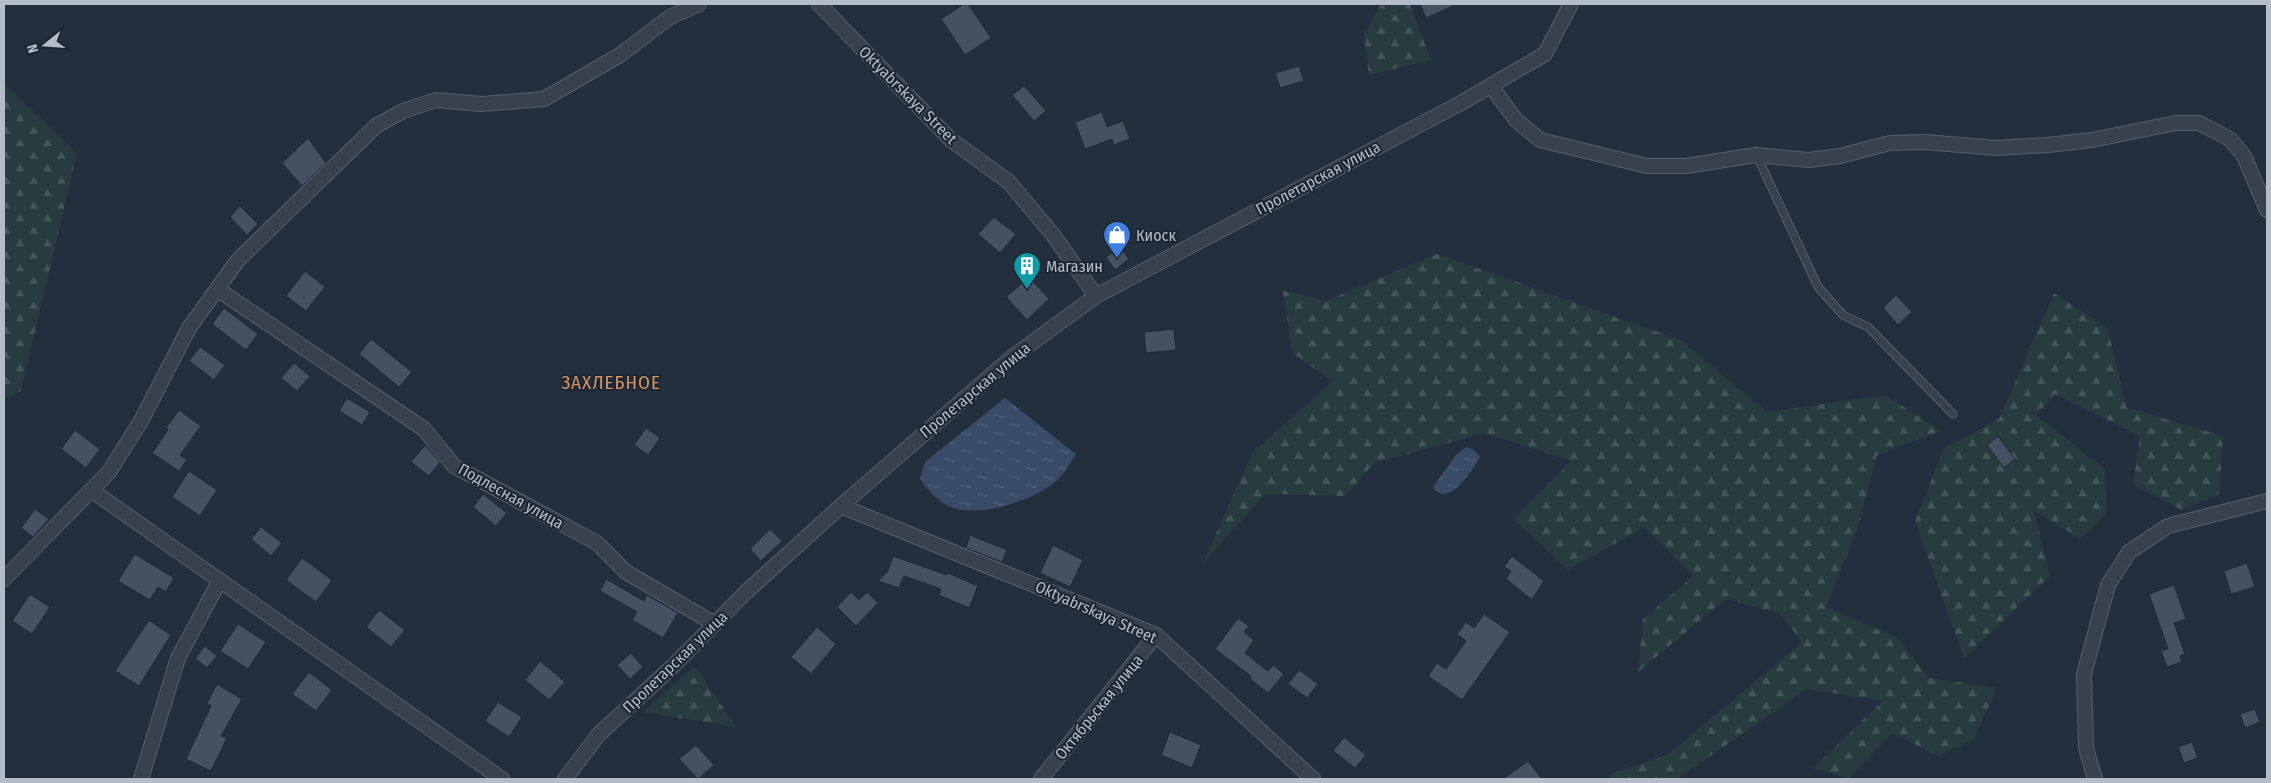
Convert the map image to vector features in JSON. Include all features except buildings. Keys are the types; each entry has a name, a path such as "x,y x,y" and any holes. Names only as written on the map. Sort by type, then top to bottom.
{"street":[{"path":"4,580 109,472 141,422 189,328 238,260 376,126 403,111 436,100 482,104 544,100 620,55 670,17 699,4"},
{"name":"Oktyabrskaya Street","path":"819,4 950,140 1009,182 1054,236 1096,296"},
{"name":"Пролетарская улица","path":"565,779 600,734 715,624 841,506 1011,358 1096,296 1461,103 1545,54 1571,4"},
{"path":"1490,86 1516,120 1540,140 1647,166 1686,166 1756,155 1809,160 1840,156 1890,143 1925,142 1996,148 2048,145 2092,140 2176,123 2199,123 2230,139 2244,156 2267,210"},
{"name":"Подлесная улица","path":"217,289 424,429 454,466 597,543 626,572 715,624"},
{"path":"91,490 502,779"},
{"path":"2095,779 2086,748 2084,674 2108,585 2129,552 2168,526 2267,501"},
{"name":"Oktyabrskaya Street","path":"841,506 1156,635 1313,779"},
{"path":"141,779 178,658 220,580"},
{"name":"Октябрьская улица","path":"1041,779 1156,635"}],"lane":[{"path":"1756,155 1818,288 1843,315 1868,326 1953,414"}],"green space":[{"path":"1381,4 1410,4 1431,60 1369,75 1364,34"},
{"path":"4,84 77,153 21,391 4,400"},
{"path":"1437,254 1681,340 1767,412 1885,395 1941,431 1877,455 1858,527 1826,607 1898,638 1929,678 1997,688 1974,739 1938,756 1892,733 1849,778 1813,768 1883,701 1807,689 1677,779 1608,779 1613,773 1667,755 1802,642 1780,614 1726,599 1638,672 1643,619 1693,576 1644,527 1568,570 1513,519 1571,461 1485,433 1374,463 1346,496 1265,494 1203,563 1252,453 1333,381 1292,353 1283,290 1326,301"},
{"path":"2054,293 2108,329 2126,407 2223,436 2219,494 2182,510 2133,485 2140,436 2055,394 2036,415 2105,469 2107,514 2081,539 2034,511 2050,576 1964,658 1915,522 1944,448 1999,419"},
{"path":"695,666 736,727 643,712"}],"water":[{"path":"1005,398 1076,454 1063,474 1052,484 1026,498 1011,504 980,510 966,510 948,506 930,492 920,479 925,462"},
{"path":"1466,447 1474,450 1480,457 1460,485 1446,494 1439,493 1433,487 1455,456"}],"place":[{"name":"Киоск","path":"1117,259"},
{"name":"Магазин","path":"1027,290"}],"district":[{"name":"ЗАХЛЕБНОЕ","path":"611,382"}]}
